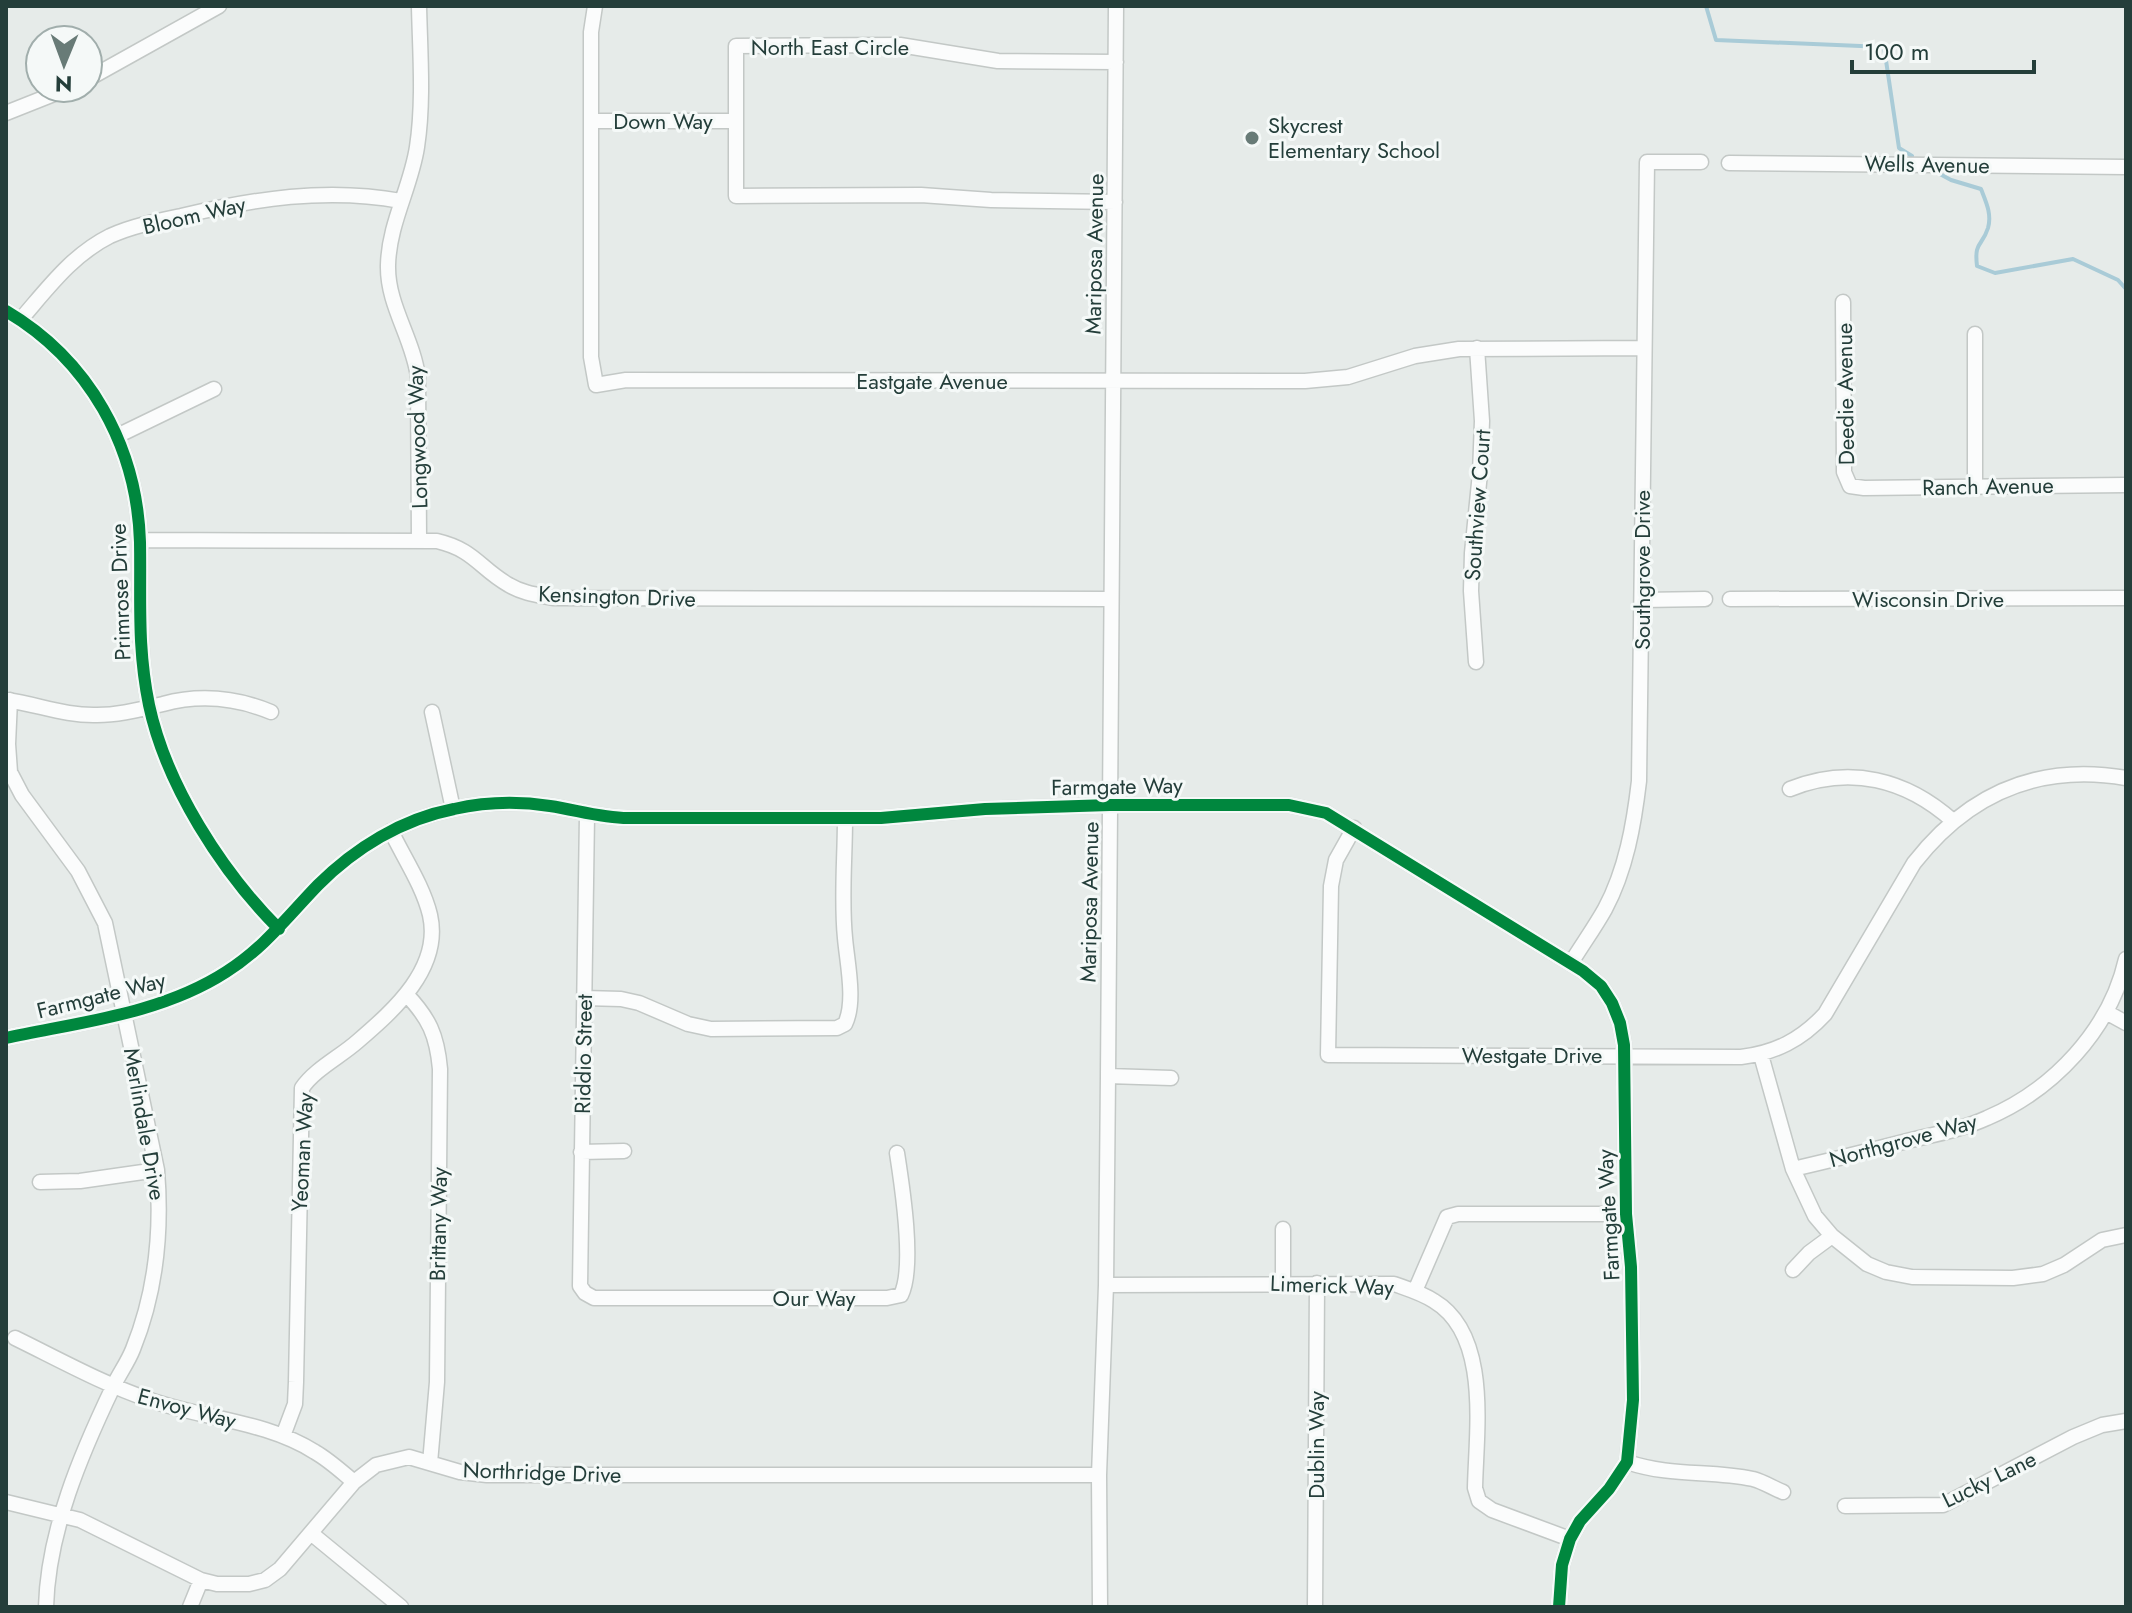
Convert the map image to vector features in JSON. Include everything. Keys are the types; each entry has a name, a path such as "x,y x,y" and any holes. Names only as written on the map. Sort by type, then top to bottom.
{"street":[{"path":"104,70 219,6"},
{"name":"Longwood Way","path":"419,6 420,108 417,148 401,201 388,267 392,301 415,356 418,377 419,540"},
{"name":"Eastgate Avenue","path":"595,6 591,32 591,357 596,385 626,380 1334,380 1375,371 1429,353 1477,348 1644,348"},
{"name":"Mariposa Avenue","path":"1100,1607 1099,1475 1106,1285 1116,6"},
{"name":"North East Circle","path":"1115,202 1006,201 921,195 736,196 736,46 900,45 985,60 1116,62"},
{"path":"6,113 29,104"},
{"name":"Down Way","path":"591,121 736,121"},
{"name":"Southgrove Drive","path":"1571,963 1610,898 1627,851 1640,764 1647,162 1701,162"},
{"name":"Wells Avenue","path":"1729,163 2126,167"},
{"name":"Bloom Way","path":"21,319 61,271 110,237 139,226 226,205 293,195 370,195 401,201"},
{"name":"Deedie Avenue","path":"1843,302 1844,472 1850,486"},
{"name":"Primrose Drive","path":"6,311 21,319 64,354 108,414 133,485 140,540 138,622 149,708 169,765 202,828 237,884 279,929"},
{"path":"1975,334 1975,487"},
{"name":"Southview Court","path":"1476,662 1471,576 1482,430 1477,348"},
{"path":"117,436 214,389"},
{"name":"Ranch Avenue","path":"1850,486 2126,485"},
{"name":"Kensington Drive","path":"140,540 419,540 454,545 468,552 510,586 553,598 1110,599"},
{"name":"Wisconsin Drive","path":"1730,599 2126,598"},
{"path":"1642,600 1705,599"},
{"path":"8,700 87,715 111,715 184,700 229,699 271,712"},
{"name":"Merlindale Drive","path":"8,700 10,772 22,795 91,891 105,923 157,1170 160,1212 153,1282 133,1349 80,1462 54,1549 46,1607"},
{"path":"432,712 453,809"},
{"name":"Westgate Drive","path":"1354,828 1336,860 1331,886 1328,1055 1761,1055 1800,1037 1825,1014 1914,863 1953,821 1999,792 2039,778 2082,774 2126,778"},
{"path":"1790,789 1845,776 1884,781 1921,796 1953,821"},
{"name":"Farmgate Way","path":"6,1038 126,1013 172,999 213,980 253,953 332,872 364,847 391,831 453,809 525,803 620,818 892,818 985,809 1110,805 1301,806 1326,813 1571,963 1593,979 1612,1003 1620,1023 1625,1056 1626,1214 1631,1267 1633,1400 1627,1462 1609,1489 1580,1521 1570,1539 1562,1565 1559,1607"},
{"name":"Riddio Street","path":"585,1293 580,1286 587,815"},
{"path":"584,998 639,1003 688,1024 711,1029 837,1028 845,1024 849,1016 849,960 844,937 845,819"},
{"name":"Yeoman Way","path":"283,1436 295,1404 302,1088 309,1078 360,1040 406,994 426,961 432,934 430,914 391,831"},
{"name":"Northgrove Way","path":"1793,1169 1965,1127 2007,1109 2062,1070 2106,1012 2126,959"},
{"name":"Brittany Way","path":"406,994 424,1013 432,1029 440,1069 437,1382 430,1463"},
{"path":"2106,1012 2126,1023"},
{"path":"1761,1055 1793,1169 1815,1216 1832,1236 1867,1264 1886,1272 1912,1277 2013,1278 2043,1274 2064,1265 2102,1240 2126,1235"},
{"path":"1108,1076 1171,1078"},
{"path":"581,1152 624,1151"},
{"name":"Our Way","path":"585,1293 594,1298 887,1298 901,1295 905,1286 906,1229 905,1200 897,1153"},
{"path":"40,1182 80,1181 157,1170"},
{"path":"1415,1291 1447,1217 1458,1214 1626,1214"},
{"path":"1283,1229 1283,1283"},
{"path":"1793,1270 1832,1236"},
{"name":"Dublin Way","path":"1315,1607 1317,1283"},
{"name":"Limerick Way","path":"1106,1285 1394,1284 1437,1302 1454,1319 1468,1344 1476,1385 1475,1488 1479,1501 1492,1510 1570,1539"},
{"name":"Envoy Way","path":"15,1338 113,1386 178,1409 251,1425 283,1436 315,1452 354,1482"},
{"name":"Lucky Lane","path":"1845,1506 1943,1505 2073,1437 2102,1425 2126,1421"},
{"name":"Northridge Drive","path":"6,1502 80,1520 201,1580 232,1586 265,1580 280,1569 312,1534 354,1482 376,1465 409,1457 460,1472 487,1475 1099,1475"},
{"path":"1627,1462 1668,1473 1728,1475 1758,1480 1783,1492"},
{"path":"312,1534 401,1607"},
{"path":"190,1607 201,1580"}],"waterway":[{"path":"1706,6 1716,40 1884,47 1899,148 1912,156"},
{"path":"1938,173 1981,189 1988,208 1989,223 1978,248 1977,266 1995,273 2073,259 2118,280 2126,289"}],"cycle path":[{"path":"6,311 62,354 103,409 118,440 137,507 143,663 157,735 168,766 199,826 237,881 279,929"},
{"path":"6,1038 119,1015 175,998 201,986 252,953 318,885 364,847 416,820 466,807 526,803 628,818 881,818 985,809 1110,805 1289,805 1326,813 1583,971 1601,986 1620,1023 1624,1045 1626,1214 1631,1267 1633,1400 1627,1462 1609,1489 1580,1521 1570,1539 1562,1565 1559,1607"}],"place":[{"name":"Skycrest Elementary School","path":"1252,138"}]}
